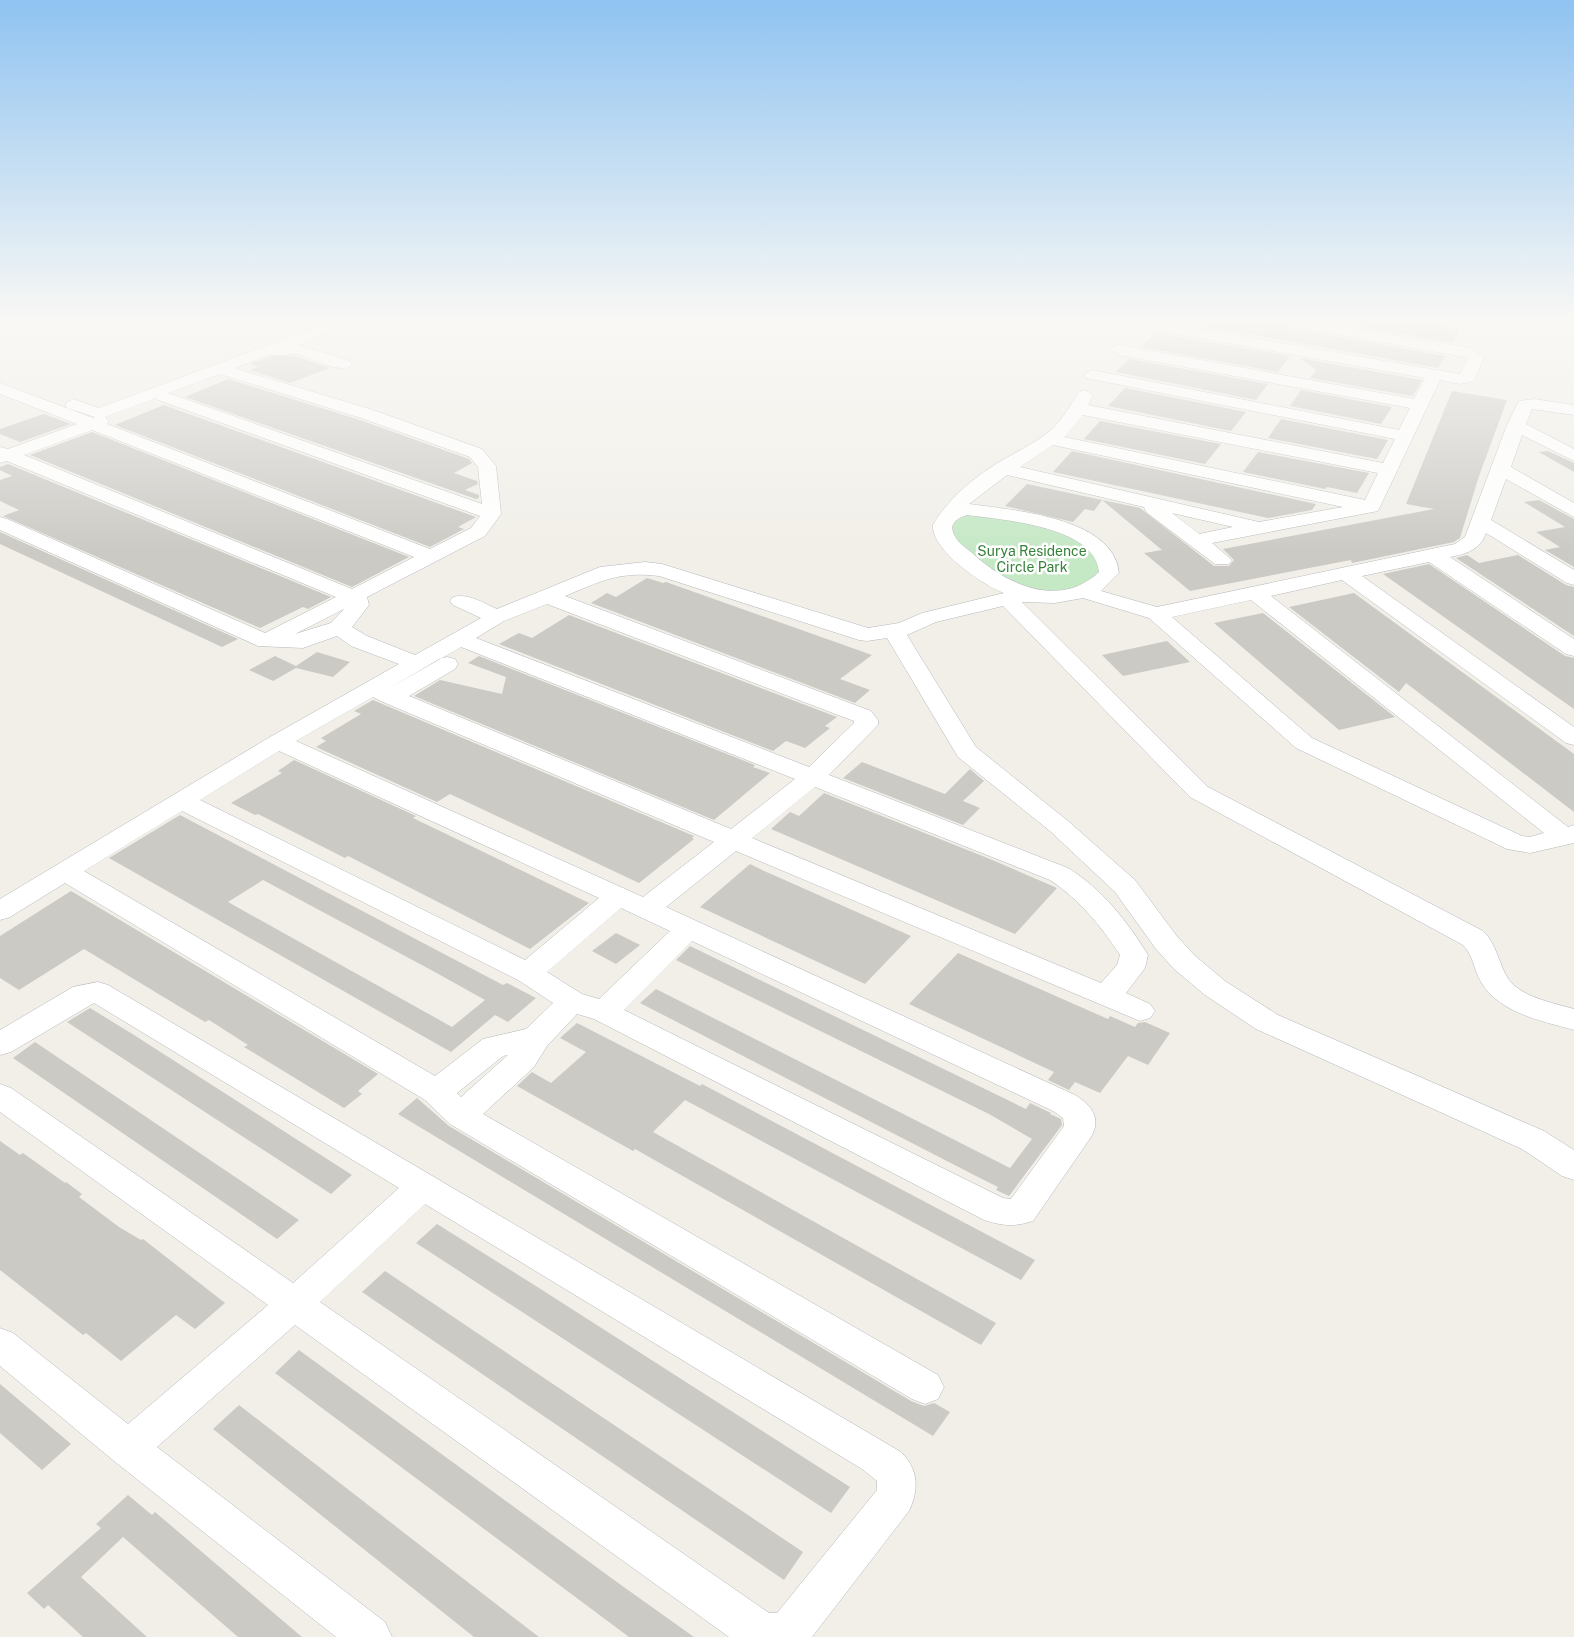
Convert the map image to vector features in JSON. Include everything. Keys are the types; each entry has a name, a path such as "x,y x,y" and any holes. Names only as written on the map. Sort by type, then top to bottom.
{"street":[{"path":"27,398 430,556"},
{"path":"56,398 92,412 100,412 137,398"},
{"path":"2,452 93,424 158,398"},
{"path":"171,398 492,514"},
{"path":"266,640 478,532 492,514 487,466 480,456 367,414 315,398"},
{"path":"342,398 367,414"},
{"path":"1084,398 1080,409 1050,439 962,507 942,527 943,533 958,552 985,576 1016,597 1199,792 1473,938 1485,950 1495,980 1504,992 1574,1020"},
{"path":"1212,398 1405,436"},
{"path":"1394,398 1420,405"},
{"path":"1371,507 1423,398"},
{"path":"1164,612 1469,545 1474,540 1525,405 1574,410"},
{"path":"1080,409 1389,470"},
{"path":"2,452 74,416"},
{"path":"1516,425 1574,456"},
{"path":"1050,439 1371,507"},
{"path":"0,524 266,640 284,643 303,641 339,628 359,604 354,595 2,452"},
{"path":"1011,467 1145,502 1264,529"},
{"path":"1502,469 1574,511"},
{"path":"1145,502 1222,560"},
{"path":"0,911 64,872 190,805 284,745 467,642 497,617 607,572 645,568 662,570 856,632 880,634 899,630 929,617 1016,597 1053,597 1090,589 1109,573 1106,556 1086,537 1047,525 962,507"},
{"path":"1196,540 1371,507"},
{"path":"1480,520 1574,579"},
{"path":"1431,554 1574,649"},
{"path":"1345,573 1574,738"},
{"path":"1090,589 1164,612 1311,747 1502,838 1530,845 1569,835"},
{"path":"1255,593 1569,835"},
{"path":"546,596 863,716 866,720 866,725 813,777 646,909"},
{"path":"459,601 497,617"},
{"path":"339,628 358,641 414,663"},
{"path":"899,630 967,752 1059,826 1125,886 1166,942 1184,962 1215,988 1267,1022 1533,1140 1574,1167"},
{"path":"381,692 414,663 467,642 1059,874 1072,882 1114,924 1134,955 1131,968 1106,997"},
{"path":"381,692 1140,1011"},
{"path":"190,805 528,973 572,1001 604,1012 996,1210 1010,1213 1021,1211 1080,1128 1078,1112 1064,1103 618,896 284,745"},
{"path":"64,872 436,1092 461,1116 925,1387"},
{"path":"528,973 618,896"},
{"path":"604,1012 687,930"},
{"path":"0,1044 83,994 98,992 876,1456 892,1468 899,1484 895,1498 789,1632 772,1636 757,1631 0,1096"},
{"path":"461,1116 523,1059 536,1038 572,1001"},
{"path":"436,1092 494,1047 536,1038"},
{"path":"128,1448 293,1305 424,1185"},
{"path":"0,1344 128,1448 370,1637"}],"green space":[{"name":"Surya Residence Circle Park","path":"955,512 1006,516 1093,542 1101,583 1038,596 958,552 945,520"}],"building":[{"path":"189,398 290,398 360,420 469,459 472,463 454,473 477,481 478,484 465,490 479,495 476,499"},
{"path":"1115,398 1177,398 1246,412 1231,431 1108,406"},
{"path":"1295,398 1346,398 1392,407 1381,424 1290,406"},
{"path":"1449,398 1507,400 1479,476 1460,538 1454,542 1352,563 1351,560 1190,591 1144,553 1162,550 1102,500 1094,511 1085,509 1073,522 1005,506 1027,484 1140,508 1214,566 1229,566 1234,560 1223,549 1434,509 1406,504"},
{"path":"164,405 476,517 458,527 464,529 430,547 115,425"},
{"path":"44,414 71,424 20,442 0,434 0,429"},
{"path":"1281,419 1388,440 1377,459 1268,438"},
{"path":"1100,421 1221,444 1205,464 1084,439"},
{"path":"92,432 409,557 352,587 30,455"},
{"path":"1072,451 1316,504 1312,510 1268,518 1053,472"},
{"path":"1548,451 1574,463 1574,472 1539,452"},
{"path":"1258,452 1369,473 1357,493 1327,487 1325,489 1243,472"},
{"path":"8,464 331,597 308,609 303,607 260,628 3,516 19,510 0,501 0,480 12,476 0,470 0,467"},
{"path":"1539,500 1574,519 1574,567 1545,550 1560,547 1536,532 1565,527 1524,502"},
{"path":"0,532 238,639 222,647 0,544"},
{"path":"1467,555 1479,563 1518,555 1566,585 1574,587 1574,636 1456,558"},
{"path":"1429,564 1565,656 1574,658 1574,709 1383,574"},
{"path":"647,578 666,582 872,655 840,679 870,690 855,703 591,603 607,593 616,597"},
{"path":"1354,593 1574,754 1574,812 1406,683 1399,692 1289,607"},
{"path":"1263,613 1395,717 1339,730 1214,623"},
{"path":"569,615 837,717 825,726 830,728 805,748 786,741 773,751 499,644 519,633 532,638"},
{"path":"1167,641 1190,662 1123,676 1102,655"},
{"path":"317,652 350,662 333,677 296,668 273,681 249,670 275,656 296,666"},
{"path":"479,656 755,765 753,767 770,773 714,820 414,696 440,680 502,694 506,677 468,663"},
{"path":"373,700 694,836 692,838 694,839 639,883 450,794 437,802 316,747 326,741 321,738 361,714 354,711"},
{"path":"294,760 416,816 413,818 589,903 530,949 348,856 345,858 258,814 255,815 231,803 282,773 278,771"},
{"path":"862,762 945,794 970,769 984,781 963,801 980,808 963,825 843,778"},
{"path":"824,793 1057,888 1015,934 771,829 790,812 799,816"},
{"path":"180,815 503,985 507,983 536,998 508,1022 495,1015 451,1052 109,858","holes":["263,880 485,1000 452,1027 228,902"]},
{"path":"750,864 911,936 865,984 700,907"},
{"path":"71,891 378,1074 358,1091 362,1094 344,1108 244,1047 248,1045 209,1020 205,1022 84,949 19,990 0,978 0,936"},
{"path":"616,933 640,945 616,964 592,951"},
{"path":"690,946 1026,1109 1030,1103 1051,1113 1061,1119 1062,1125 1009,1196 996,1190 998,1187 640,1003 656,989 1010,1168 1032,1139 989,1114 676,960"},
{"path":"958,953 1108,1019 1110,1016 1135,1027 1138,1023 1145,1022 1170,1033 1148,1065 1128,1056 1100,1093 1075,1082 1069,1090 1048,1080 1054,1072 909,1004"},
{"path":"90,1008 352,1175 331,1194 67,1022"},
{"path":"577,1023 700,1086 702,1084 1035,1260 1021,1280 685,1100 653,1132 996,1323 981,1345 635,1149 633,1151 517,1086 532,1072 551,1083 586,1052 560,1038"},
{"path":"35,1042 299,1220 277,1239 13,1058"},
{"path":"417,1098 449,1126 911,1401 924,1406 934,1403 950,1412 933,1436 398,1114"},
{"path":"0,1141 20,1155 23,1153 66,1182 82,1194 79,1197 119,1227 143,1239 225,1303 195,1329 176,1315 121,1361 86,1333 83,1335 0,1270"},
{"path":"437,1224 850,1487 831,1513 416,1243"},
{"path":"385,1271 803,1552 784,1580 362,1292"},
{"path":"299,1350 694,1637 629,1637 275,1373"},
{"path":"0,1384 71,1444 42,1470 0,1433"},
{"path":"239,1405 539,1637 474,1637 213,1429"},
{"path":"128,1495 152,1515 155,1512 302,1637 238,1637 123,1537 81,1577 147,1637 83,1637 48,1605 44,1609 27,1593 101,1528 96,1524"}]}
